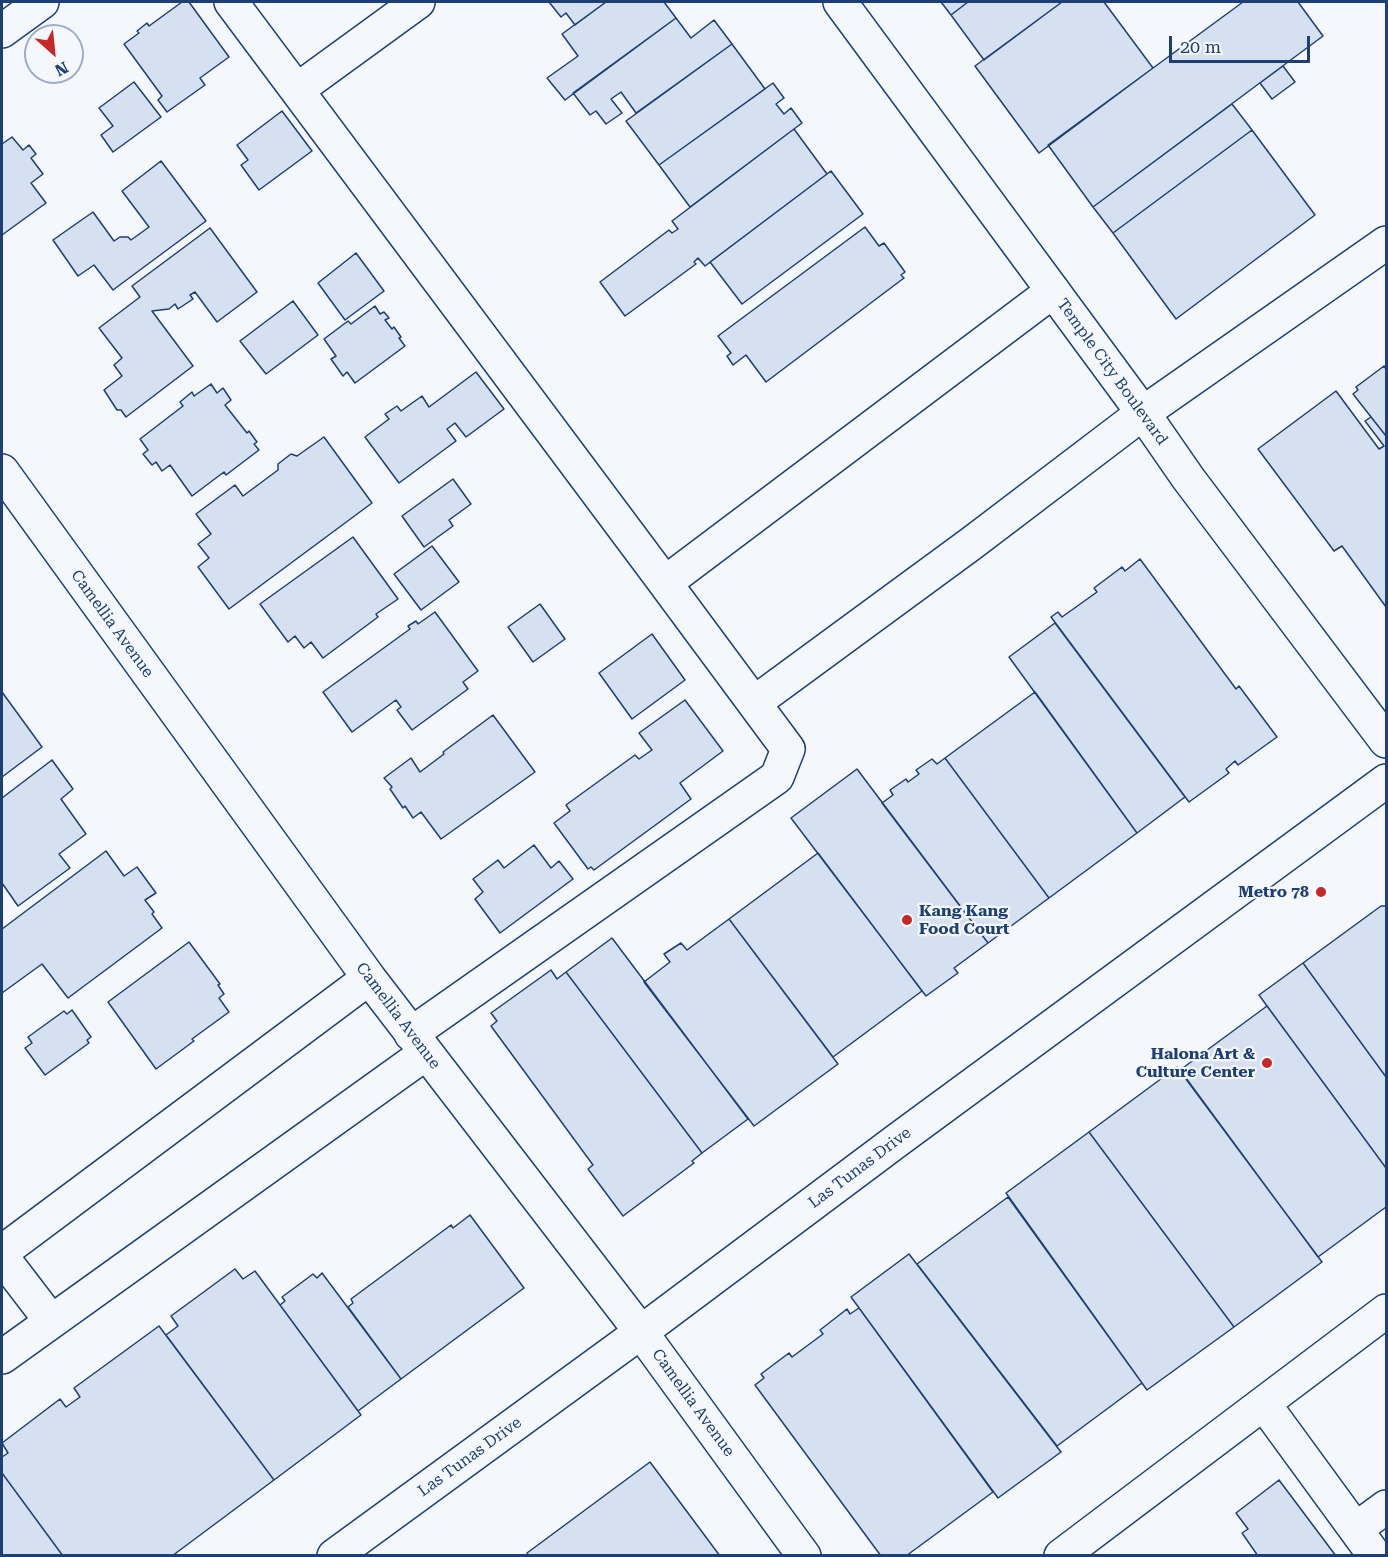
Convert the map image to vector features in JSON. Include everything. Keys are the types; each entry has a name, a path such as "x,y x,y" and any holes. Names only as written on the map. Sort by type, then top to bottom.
{"main road":[{"path":"2,31 42,2"},
{"path":"2,1357 777,777 788,749 231,2"},
{"path":"297,90 417,2"},
{"name":"Temple City Boulevard","path":"840,2 1143,413 1188,478 1386,741"},
{"path":"754,703 972,543 1143,413 1386,243"},
{"path":"666,584 1053,291"},
{"name":"Camellia Avenue","path":"2,471 369,978 641,1332 804,1556"},
{"name":"Las Tunas Drive","path":"334,1556 1386,781"},
{"path":"2,1252 369,978"},
{"path":"2,1257 51,1321"},
{"path":"1061,1556 1386,1311"},
{"path":"1264,1404 1375,1556"},
{"path":"1356,1529 1386,1507"}],"building":[{"path":"182,2 189,2 229,57 200,78 205,85 167,112 158,100 162,96 124,44 139,33 137,31 147,23 149,26"},
{"path":"549,2 606,2 575,25 566,13 561,17"},
{"path":"606,2 664,2 676,18 565,100 547,78 578,56 562,34"},
{"path":"941,2 968,2 951,15"},
{"path":"968,2 1062,2 984,60 951,15"},
{"path":"1062,2 1104,2 1153,68 1039,153 975,66"},
{"path":"1243,2 1298,2 1323,36 1093,207 1048,145"},
{"path":"676,18 691,38 714,20 732,44 636,113 621,92 611,99 622,113 606,124 596,111 590,115 573,93"},
{"path":"732,44 765,89 659,165 626,121"},
{"path":"1283,66 1295,82 1272,99 1260,83"},
{"path":"134,82 161,117 113,152 101,135 113,126 99,108"},
{"path":"773,83 784,98 776,104 784,114 791,108 802,123 690,207 659,165"},
{"path":"1232,104 1252,130 1113,233 1093,207"},
{"path":"282,111 312,151 259,190 241,165 248,160 237,145"},
{"path":"794,129 827,174 705,266 698,258 694,262 696,264 625,316 600,282 669,230 672,233 678,229 672,221"},
{"path":"1252,130 1315,215 1176,319 1113,233"},
{"path":"12,137 23,150 29,145 36,154 31,158 43,174 31,183 46,203 2,235 2,144"},
{"path":"161,161 206,221 113,290 94,265 78,276 53,240 93,212 114,241 120,237 128,237 131,240 149,227 122,191"},
{"path":"831,171 863,214 742,304 710,262"},
{"path":"865,227 879,246 884,243 905,272 901,275 904,278 766,382 746,355 733,365 727,356 731,353 718,336"},
{"path":"210,228 257,292 217,322 195,292 190,295 193,299 178,309 175,304 169,309 152,311 193,366 126,417 121,410 117,410 104,390 122,376 114,365 122,358 99,328 140,297 132,286"},
{"path":"356,253 384,291 345,320 318,283"},
{"path":"293,301 318,335 266,374 240,341"},
{"path":"375,306 380,314 384,312 389,318 385,320 392,329 394,327 405,346 355,383 347,372 343,376 331,359 336,356 324,339 348,321 351,324"},
{"path":"1384,366 1386,369 1386,436 1353,394 1358,390 1356,387"},
{"path":"476,372 504,409 466,437 455,423 447,429 456,441 399,483 365,437 389,419 385,414 397,406 401,411 422,396 429,407"},
{"path":"211,384 217,393 223,388 231,400 225,405 247,433 249,431 257,442 254,444 259,450 226,475 224,472 192,496 170,465 162,471 156,462 152,465 143,454 148,450 140,439 183,406 180,402 192,392 194,396"},
{"path":"1336,391 1379,449 1384,446 1365,421 1371,417 1386,436 1386,607 1342,546 1334,551 1258,449"},
{"path":"324,437 372,503 229,609 198,567 209,558 198,544 211,534 196,514 235,485 243,496 278,470 278,464 291,454 297,456"},
{"path":"453,479 471,504 449,520 453,526 424,547 402,516"},
{"path":"353,537 398,599 376,614 378,617 323,658 311,642 304,648 295,636 288,642 260,604"},
{"path":"432,546 459,582 421,610 394,574"},
{"path":"1140,559 1236,689 1239,686 1277,737 1238,765 1235,761 1226,769 1229,773 1189,802 1051,617 1058,612 1062,617 1097,592 1094,588 1122,567 1125,571"},
{"path":"540,604 565,639 533,662 508,627"},
{"path":"435,612 478,671 463,682 468,689 412,730 397,710 401,707 396,700 352,732 323,692 410,629 408,626 416,621 418,624"},
{"path":"1055,623 1185,797 1137,833 1009,657"},
{"path":"652,634 685,680 632,719 599,673"},
{"path":"2,692 42,747 2,777"},
{"path":"1035,692 1137,833 1049,898 945,758"},
{"path":"685,700 723,751 680,783 691,799 594,870 591,867 588,869 554,823 570,811 566,805 635,755 639,759 652,750 639,733"},
{"path":"493,715 535,772 441,839 421,812 413,818 405,806 403,808 390,789 392,787 384,778 411,758 420,772"},
{"path":"945,758 1049,898 988,943 882,803 893,795 890,790 906,779 908,782 919,774 916,770 932,759 937,764"},
{"path":"52,760 73,789 61,799 86,834 59,854 70,868 18,906 2,883 2,798"},
{"path":"857,769 988,943 954,968 958,973 926,996 791,818"},
{"path":"534,845 551,868 559,861 573,879 500,933 475,899 483,892 473,879 498,860 504,868"},
{"path":"106,851 124,876 137,867 156,893 145,900 162,928 68,998 42,964 2,993 2,929"},
{"path":"818,853 922,991 833,1057 729,919"},
{"path":"1381,906 1386,906 1386,1077 1303,963"},
{"path":"729,919 838,1064 754,1126 644,982 670,962 664,954 681,943 687,950"},
{"path":"612,938 748,1119 702,1153 566,972"},
{"path":"189,942 220,984 218,985 224,994 219,998 229,1012 156,1069 108,1002"},
{"path":"1303,963 1386,1077 1386,1168 1259,995"},
{"path":"551,970 557,979 566,972 702,1153 692,1161 694,1163 623,1216 588,1169 593,1165 491,1026 497,1021 491,1013"},
{"path":"1267,1006 1386,1168 1386,1207 1318,1257 1180,1070"},
{"path":"72,1010 91,1037 87,1040 89,1043 45,1075 25,1048 32,1043 28,1037 64,1011 67,1014"},
{"path":"1177,1067 1322,1262 1234,1327 1089,1132"},
{"path":"1089,1132 1234,1327 1147,1390 1006,1193"},
{"path":"1008,1197 1142,1383 1057,1446 917,1264"},
{"path":"470,1215 524,1288 401,1379 348,1307 353,1303 351,1299 451,1225 453,1228"},
{"path":"909,1254 1061,1452 998,1498 851,1297"},
{"path":"235,1269 243,1279 255,1271 361,1415 274,1480 166,1335 178,1326 171,1316"},
{"path":"322,1273 401,1379 358,1411 280,1305 285,1301 282,1297 313,1274 317,1278"},
{"path":"859,1308 993,1492 906,1556 881,1556 755,1385 764,1378 761,1374 789,1353 792,1357 823,1334 820,1330 847,1309 850,1314"},
{"path":"159,1326 274,1480 172,1556 63,1556 2,1473 2,1457 8,1453 2,1443 60,1399 66,1407 80,1397 74,1388"},
{"path":"650,1462 720,1556 529,1556 527,1553"},
{"path":"2,1473 63,1556 2,1556"},
{"path":"1279,1480 1336,1556 1258,1556 1242,1533 1248,1529 1236,1513"}],"place":[{"name":"Metro 78","path":"1321,892"},
{"name":"Kang Kang Food Court","path":"907,920"},
{"name":"Halona Art & Culture Center","path":"1267,1063"}]}
